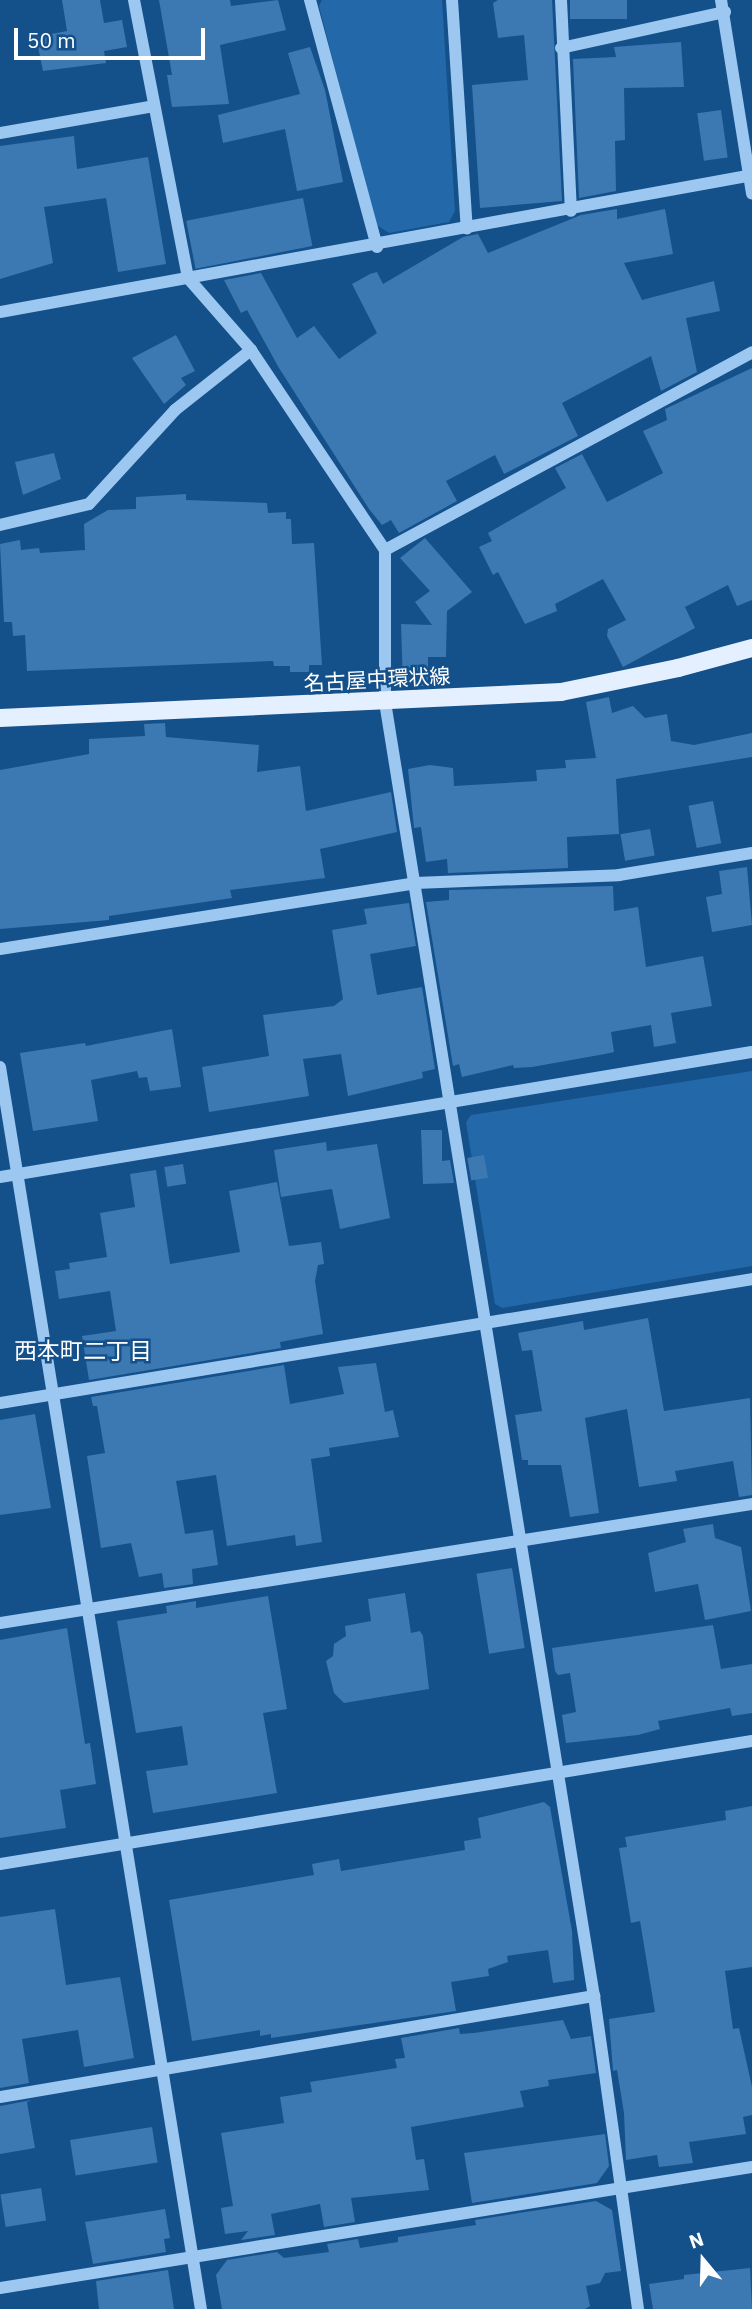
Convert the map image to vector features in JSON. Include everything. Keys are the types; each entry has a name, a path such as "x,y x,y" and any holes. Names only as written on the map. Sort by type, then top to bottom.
{"main road":[{"name":"名古屋中環状線","path":"0,718 561,692 678,668 752,648"}],"street":[{"path":"134,0 188,278 251,350 385,550 385,702 594,1996 638,2309"},
{"path":"310,0 376,247"},
{"path":"452,0 467,229"},
{"path":"561,0 561,48 571,211"},
{"path":"561,48 723,6 752,194"},
{"path":"0,133 154,106"},
{"path":"0,312 376,247 751,175"},
{"path":"0,525 89,504 175,410 251,350"},
{"path":"385,550 752,352"},
{"path":"0,949 415,883 619,875 752,853"},
{"path":"0,1177 752,1052"},
{"path":"0,1067 50,1395 201,2309"},
{"path":"0,1403 752,1279"},
{"path":"0,1623 752,1504"},
{"path":"0,1864 752,1741"},
{"path":"0,2097 594,1996"},
{"path":"0,2288 752,2166"}],"shaded area":[{"path":"322,0 442,0 455,211 449,222 389,233 375,224 319,6"},
{"path":"752,1071 752,1266 502,1308 495,1304 466,1122 471,1115"}],"building":[{"path":"62,0 100,0 104,23 122,20 127,47 104,51 106,63 43,71 36,37 67,31"},
{"path":"159,0 230,0 231,6 278,0 286,30 220,45 229,104 172,107 167,75 172,75"},
{"path":"498,0 552,0 562,201 480,208 472,85 528,80 524,35 498,38 493,3"},
{"path":"570,0 627,0 627,19 570,19"},
{"path":"681,42 684,87 624,88 625,140 615,141 616,191 579,198 573,59 616,57 614,47"},
{"path":"310,47 325,90 343,182 297,191 285,129 223,143 218,115 300,94 288,53"},
{"path":"721,110 728,158 704,161 697,113"},
{"path":"74,136 77,169 148,157 166,264 118,272 106,198 44,207 53,263 0,279 0,146"},
{"path":"303,198 312,246 196,269 186,221"},
{"path":"617,209 617,219 665,209 673,254 624,263 642,300 714,281 720,311 686,318 697,372 661,391 651,356 562,403 578,436 504,474 495,455 446,481 457,501 399,533 391,520 382,525 369,509 279,368 247,310 241,313 224,280 261,273 297,338 314,326 339,359 377,333 352,284 370,274 377,272 383,284 463,237 478,234 488,253 581,215"},
{"path":"176,335 195,371 181,378 186,385 164,404 132,358"},
{"path":"752,368 752,600 737,606 728,585 685,607 695,628 623,667 607,636 608,629 626,620 603,579 555,604 557,611 525,624 498,572 493,575 479,547 492,541 488,533 566,488 555,468 582,454 607,502 663,473 643,431 667,420 665,409"},
{"path":"54,453 61,479 23,495 15,462"},
{"path":"186,494 186,500 267,503 268,513 286,512 286,519 291,519 292,544 314,543 322,665 309,665 309,672 290,672 290,666 274,666 273,661 27,671 25,635 13,636 12,622 4,622 0,544 20,540 21,550 39,548 40,553 85,550 84,524 108,510 136,509 136,497"},
{"path":"425,538 472,592 447,611 446,657 428,657 428,686 403,686 401,624 432,625 415,602 430,591 400,558"},
{"path":"609,697 612,713 633,706 645,718 667,714 671,741 694,745 752,733 752,757 616,779 619,834 567,837 568,868 448,873 447,859 426,862 421,827 414,828 408,769 430,765 453,768 454,786 537,781 536,770 566,768 565,760 596,758 586,702"},
{"path":"165,723 166,737 259,745 257,772 300,766 306,811 391,792 397,832 320,849 325,878 230,890 232,898 109,916 109,920 0,929 0,770 89,754 89,739 145,736 144,724"},
{"path":"713,801 721,843 697,848 688,806"},
{"path":"650,829 655,856 625,861 620,834"},
{"path":"747,867 752,925 712,932 706,897 722,894 719,871"},
{"path":"613,886 614,911 638,907 646,967 703,956 712,1006 671,1013 676,1043 654,1047 651,1025 611,1032 614,1052 532,1067 514,1068 513,1065 462,1077 459,1064 453,1066 426,902 449,900 449,890"},
{"path":"409,903 416,946 370,954 377,995 422,987 435,1069 422,1072 423,1078 348,1096 341,1054 303,1059 309,1096 209,1112 202,1067 269,1056 263,1015 334,1006 343,999 332,930 367,924 364,909"},
{"path":"172,1029 181,1087 150,1091 147,1077 139,1078 137,1071 91,1080 98,1121 33,1131 20,1053 85,1043 86,1046"},
{"path":"421,1130 442,1130 442,1161 450,1160 454,1183 423,1184"},
{"path":"326,1142 327,1151 377,1144 390,1218 340,1229 332,1189 281,1197 274,1150"},
{"path":"484,1155 488,1178 471,1181 467,1158"},
{"path":"183,1164 186,1184 167,1187 164,1167"},
{"path":"156,1170 170,1264 240,1252 229,1191 277,1182 289,1246 321,1242 324,1264 318,1265 315,1281 323,1334 280,1342 281,1348 89,1380 82,1336 116,1331 110,1291 59,1299 55,1271 70,1269 69,1263 107,1257 100,1213 135,1207 130,1174"},
{"path":"648,1318 664,1411 750,1398 752,1495 739,1497 733,1461 675,1471 677,1481 639,1487 627,1409 585,1418 599,1513 570,1517 561,1465 528,1465 528,1460 522,1460 515,1415 542,1411 532,1350 522,1351 518,1333 583,1321 584,1330"},
{"path":"376,1363 385,1412 393,1410 399,1437 329,1448 330,1456 311,1459 322,1542 296,1546 295,1535 227,1546 216,1475 176,1481 185,1534 213,1530 218,1565 192,1569 193,1584 164,1588 162,1573 139,1577 131,1543 101,1548 87,1456 105,1453 97,1406 93,1406 91,1397 284,1365 290,1404 344,1394 338,1367"},
{"path":"35,1414 51,1508 0,1515 0,1420"},
{"path":"713,1524 715,1538 741,1547 751,1611 705,1620 698,1584 655,1592 648,1553 686,1542 683,1529"},
{"path":"512,1568 525,1648 489,1654 476,1574"},
{"path":"405,1593 411,1633 420,1631 423,1636 429,1689 344,1703 334,1693 326,1661 333,1656 334,1644 346,1636 345,1626 371,1621 368,1599"},
{"path":"268,1596 287,1709 263,1713 277,1793 153,1813 146,1771 188,1765 182,1726 136,1733 117,1621 167,1613 166,1606 196,1601 196,1608"},
{"path":"713,1625 721,1669 752,1664 752,1713 732,1716 730,1708 658,1721 660,1729 638,1735 566,1743 562,1715 576,1712 570,1673 558,1675 555,1671 552,1648"},
{"path":"67,1628 85,1744 90,1743 96,1784 60,1790 66,1828 0,1838 0,1640"},
{"path":"544,1802 550,1807 572,1931 574,1980 553,1983 548,1950 507,1956 508,1962 488,1969 489,1976 451,1982 456,2011 271,2038 271,2034 260,2036 260,2030 192,2041 169,1900 314,1875 312,1864 339,1859 341,1871 465,1850 464,1841 481,1838 478,1818"},
{"path":"752,1806 752,1967 725,1971 733,2029 739,2028 752,2087 752,2115 743,2117 746,2134 689,2142 693,2163 659,2167 657,2155 626,2160 624,2113 617,2070 613,2071 609,2019 655,2012 640,1921 631,1923 619,1848 627,1847 625,1837 726,1820 725,1811"},
{"path":"55,1909 66,1985 120,1977 134,2058 84,2067 78,2030 22,2039 29,2083 0,2088 0,1917"},
{"path":"563,2020 571,2039 591,2036 596,2073 548,2080 549,2086 520,2091 524,2107 411,2127 416,2160 424,2159 429,2190 351,2198 355,2222 324,2227 320,2204 271,2214 275,2235 241,2240 248,2231 225,2234 221,2208 233,2206 221,2133 284,2123 280,2097 312,2092 310,2082 397,2068 395,2059 405,2058 401,2038 459,2028 460,2034 474,2033"},
{"path":"32,2100 27,2102 35,2148 0,2154 0,2106"},
{"path":"152,2127 158,2163 76,2176 70,2140"},
{"path":"605,2134 609,2166 597,2183 472,2203 464,2153"},
{"path":"41,2188 46,2221 6,2227 1,2194"},
{"path":"596,2201 612,2210 621,2271 605,2273 600,2283 586,2286 590,2306 585,2309 222,2309 216,2275 227,2260 277,2252 284,2258 329,2252 327,2244 358,2239 360,2248 398,2242 398,2237 476,2225 475,2220"},
{"path":"165,2209 170,2238 164,2239 166,2252 93,2264 85,2222"},
{"path":"750,2268 752,2309 653,2309 649,2284 684,2279 684,2275"},
{"path":"168,2270 174,2309 99,2309 96,2281"}],"district":[{"name":"西本町二丁目","path":"83,1350"}]}
